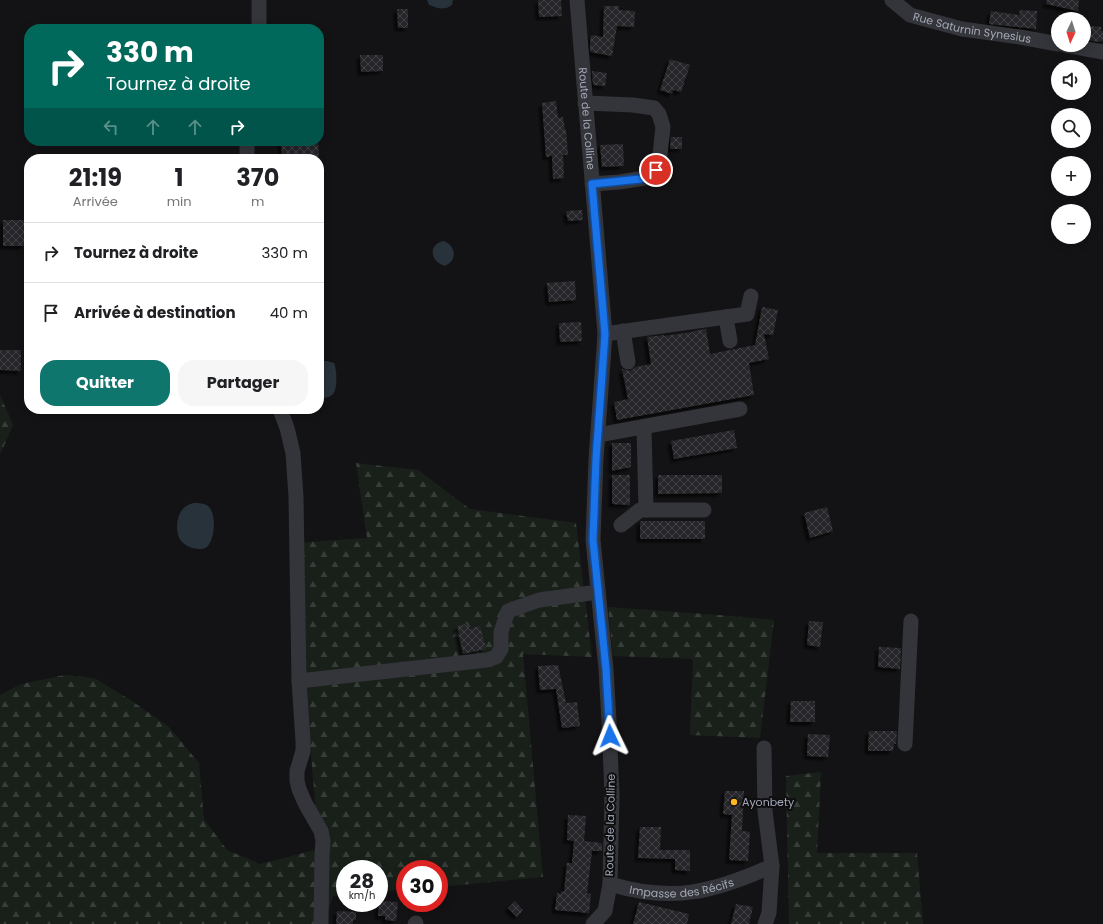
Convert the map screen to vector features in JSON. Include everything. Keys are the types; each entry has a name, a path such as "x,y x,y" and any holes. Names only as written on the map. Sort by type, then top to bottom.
{"street":[{"path":"259,0 259,24"},
{"name":"Route de la Colline","path":"577,0 605,334 593,540 606,669 609,721 612,795 610,884"},
{"name":"Rue Saturnin Synesius","path":"892,0 910,15 962,29 1051,43"},
{"path":"1091,50 1103,52"},
{"path":"585,103 633,105 654,108 659,114 663,127 660,154 656,170 651,176 626,181 592,184"},
{"path":"605,334 747,314 750,296"},
{"path":"726,317 730,341"},
{"path":"623,331 628,362"},
{"path":"598,435 740,409"},
{"path":"282,414 293,453 296,497 299,681 303,741 303,751 297,772 297,781 305,803 321,831 323,841 321,924"},
{"path":"644,426 646,510"},
{"path":"621,524 640,510 704,510"},
{"path":"299,681 486,660 496,657 501,649 501,632 508,611 540,600 598,592"},
{"path":"905,744 911,621"},
{"path":"764,748 765,811 772,866 769,913 765,924"},
{"name":"Impasse des Récifs","path":"610,884 644,892 679,894 719,887 772,866"},
{"path":"593,924 605,911 610,884"}],"green space":[{"path":"0,395 13,425 0,455"},
{"path":"356,463 418,470 470,509 576,523 592,657 523,654 543,877 448,886 448,860 396,860 396,890 388,891 388,860 336,860 336,896 333,896 324,924 0,924 0,695 21,684 65,675 94,678 129,699 169,727 199,763 204,819 227,850 260,864 319,849 293,543 367,538"},
{"path":"608,607 774,620 760,738 690,735 693,659 613,656"},
{"path":"821,772 817,853 917,853 923,924 789,924 786,776"}],"shaded area":[{"path":"427,0 453,0 452,5 449,7 438,8 429,5"},
{"path":"443,241 450,245 454,252 452,260 445,266 440,264 434,258 433,254 435,246"},
{"path":"324,361 334,363 336,375 334,393 328,397 324,397"},
{"path":"193,503 201,503 208,506 214,520 213,533 210,543 207,547 201,549 193,548 181,541 177,529 181,512 185,507"}],"building":[{"path":"538,0 561,0 562,16 539,17"},
{"path":"1047,0 1079,0 1078,11 1046,4"},
{"path":"604,6 619,6 619,10 635,11 634,27 617,26 612,56 590,52 591,35 603,37"},
{"path":"397,9 408,9 408,28 398,28"},
{"path":"1020,10 1037,11 1036,29 989,24 991,11 1019,15"},
{"path":"1091,26 1101,27 1101,31 1103,31 1103,41 1091,41"},
{"path":"360,55 383,55 383,71 361,72"},
{"path":"670,59 690,65 681,92 673,90 672,94 660,90"},
{"path":"592,71 607,73 605,86 593,85"},
{"path":"556,101 558,118 563,117 566,130 568,155 563,155 564,178 553,179 552,156 546,157 542,103"},
{"path":"671,137 682,137 682,149 670,149"},
{"path":"623,144 624,166 602,167 600,145"},
{"path":"281,146 318,146 319,154 282,154"},
{"path":"582,210 583,220 568,221 566,211"},
{"path":"3,220 24,220 24,246 3,246"},
{"path":"575,281 576,300 549,302 547,283"},
{"path":"762,307 778,310 773,335 764,334 769,359 749,363 754,395 617,420 614,402 628,399 622,369 630,371 635,367 651,364 647,337 664,336 706,329 710,354 755,345"},
{"path":"581,322 582,341 560,342 559,323"},
{"path":"0,350 21,350 21,371 0,370"},
{"path":"734,430 737,448 674,459 671,441"},
{"path":"612,443 631,443 631,467 612,471"},
{"path":"612,475 630,475 630,505 612,504"},
{"path":"658,475 722,475 722,493 658,494"},
{"path":"827,507 833,531 810,538 804,513"},
{"path":"641,521 705,521 705,539 640,539"},
{"path":"809,621 823,622 820,647 807,645"},
{"path":"467,624 469,629 480,626 486,649 463,654 457,626"},
{"path":"879,647 901,648 900,669 878,667"},
{"path":"558,665 566,703 577,702 580,726 562,728 556,689 540,690 538,666"},
{"path":"791,701 815,701 815,722 790,722"},
{"path":"869,731 897,731 896,744 894,744 893,751 868,751"},
{"path":"808,734 830,735 828,757 807,756"},
{"path":"725,791 744,791 742,831 750,832 748,861 729,860 732,815 723,814"},
{"path":"568,815 586,816 584,841 602,843 602,851 592,851 587,893 591,894 589,913 555,910 557,893 561,894 561,891 564,892 567,863 572,863 574,841 567,840"},
{"path":"640,827 661,827 660,850 690,850 690,871 675,870 675,859 638,858"},
{"path":"388,901 396,902 396,921 385,920 385,916 378,916 378,912 388,912"},
{"path":"515,901 523,910 517,917 508,908"},
{"path":"639,902 689,914 687,924 633,924"},
{"path":"736,904 753,907 749,924 731,924"},
{"path":"337,912 356,912 356,920 353,920 353,924 336,924"}],"place":[{"name":"Ayonbety","path":"734,802"}],"route":[{"path":"610,736 606,669 593,540 596,459 605,334 592,184 640,179 651,176 656,170"}]}
